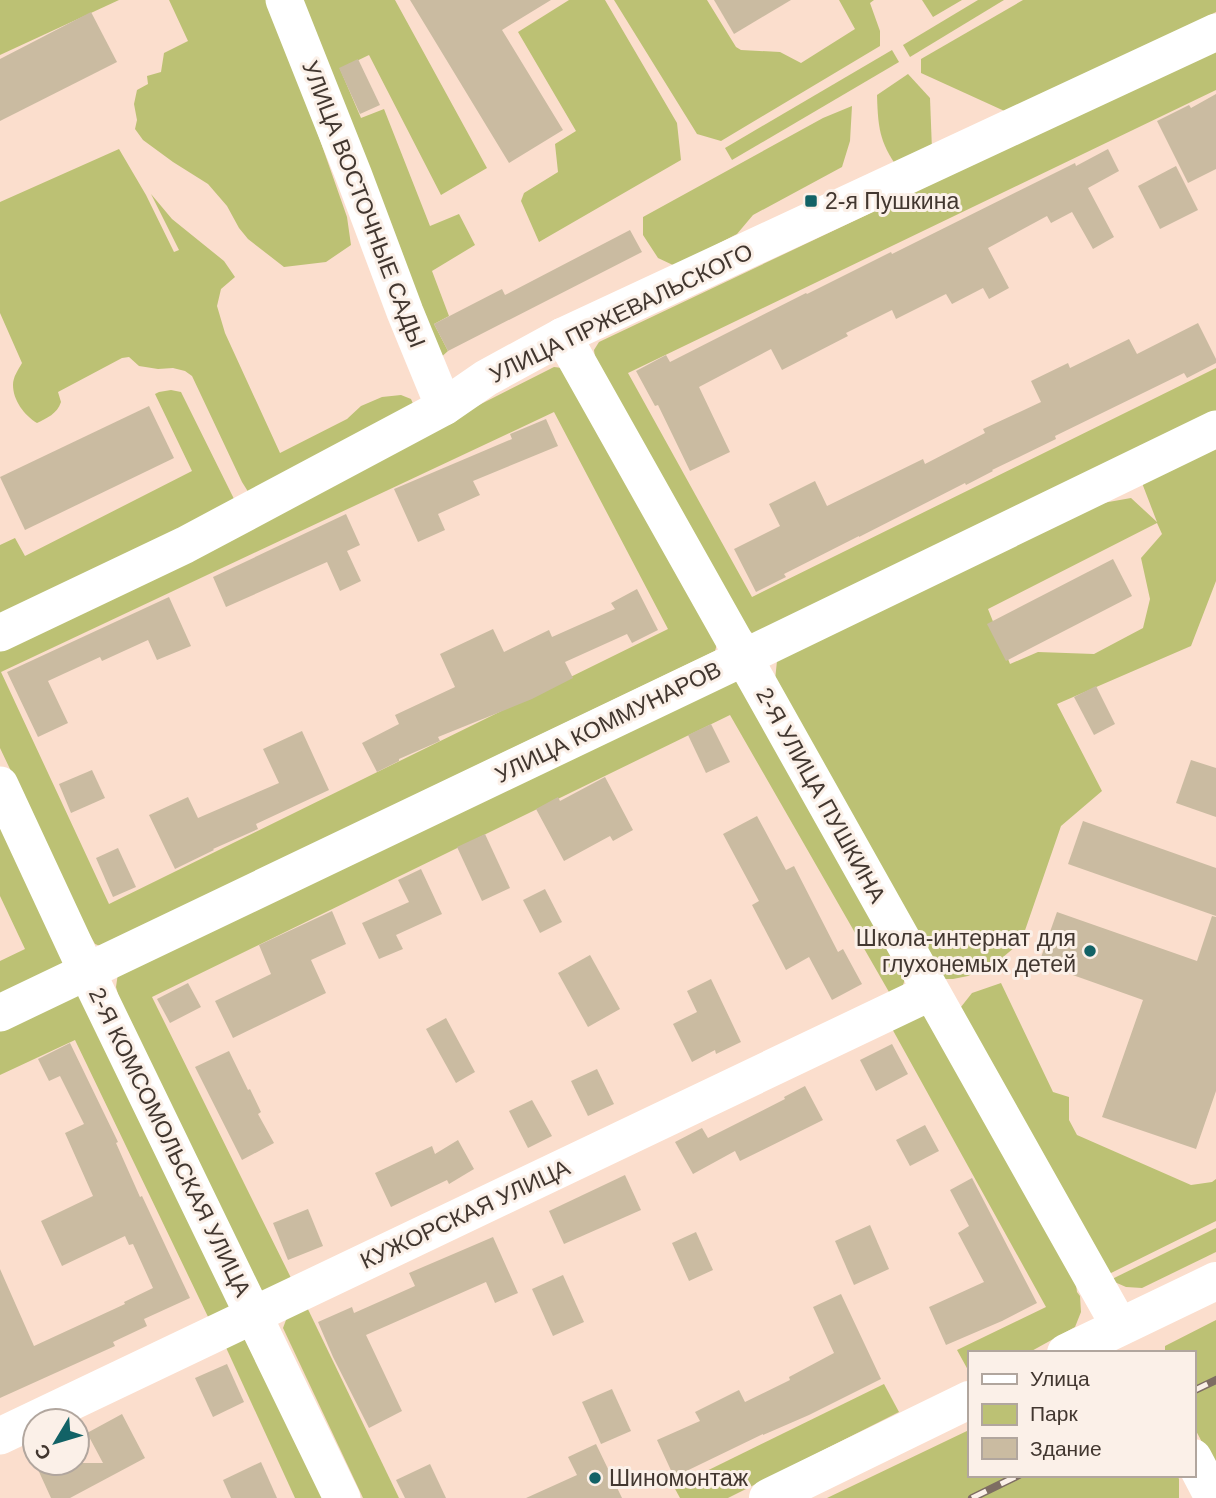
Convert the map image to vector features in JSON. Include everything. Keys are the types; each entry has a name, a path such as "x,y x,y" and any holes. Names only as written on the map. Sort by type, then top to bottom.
{"main road":[{"path":"1075,1351 1127,1340 1216,1281"},
{"path":"768,1498 968,1400"},
{"path":"1195,1462 1214,1498"}],"street":[{"name":"УЛИЦА ВОСТОЧНЫЕ САДЫ","path":"284,0 444,407"},
{"name":"УЛИЦА ПРЖЕВАЛЬСКОГО","path":"0,633 185,545 444,407 486,378 563,336 1216,32"},
{"name":"2-Я УЛИЦА ПУШКИНА","path":"563,336 1127,1340"},
{"name":"УЛИЦА КОММУНАРОВ","path":"0,1013 1216,429"},
{"name":"2-Я КОМСОМОЛЬСКАЯ УЛИЦА","path":"0,785 87,972 342,1498"},
{"name":"КУЖОРСКАЯ УЛИЦА","path":"0,1436 930,992"}],"green space":[{"path":"0,0 119,0 0,55"},
{"path":"169,0 271,0 347,217 351,245 326,262 284,267 248,239 227,206 208,184 143,140 135,129 137,120 134,104 137,90 148,84 147,76 161,72 164,53 188,41"},
{"path":"301,0 395,0 487,168 441,195 369,55 340,69 361,118 384,109 430,226 459,214 475,245 432,271 449,316 434,324 448,351 439,359"},
{"path":"569,0 605,0 677,123 681,160 539,242 521,201 524,193 558,172 555,144 576,131 518,32"},
{"path":"614,0 707,0 736,47 741,50 780,52 801,63 855,29 839,0 874,0 870,3 880,31 880,46 721,141 697,134"},
{"path":"922,0 962,0 933,17"},
{"path":"978,0 1004,0 910,57 903,45"},
{"path":"1023,0 1216,0 1216,12 1011,114 921,73 921,59"},
{"path":"1216,49 1216,90 628,373 752,597 1216,368 1216,417 760,636 752,633 735,618 596,365 594,350 599,342"},
{"path":"892,50 899,62 732,160 725,148"},
{"path":"908,74 930,98 932,150 898,168 881,133 877,95"},
{"path":"852,106 850,141 842,167 753,215 737,234 675,266 658,258 643,235 643,217 823,118"},
{"path":"119,149 146,195 174,252 179,250 151,194 172,219 224,261 235,277 221,289 217,306 225,333 280,453 347,419 361,406 382,397 401,395 411,399 414,406 252,498 192,376 185,371 139,366 129,357 122,358 58,392 61,402 57,410 48,417 37,423 28,416 17,402 13,391 14,379 22,363 0,313 0,202"},
{"path":"554,367 562,368 717,644 715,651 100,946 95,944 85,927 0,748 0,648","holes":["554,412 668,629 109,904 1,672"]},
{"path":"171,390 181,392 237,505 0,627 0,545 15,538 25,556 192,471 155,394"},
{"path":"1216,447 1216,581 1191,646 1057,704 1102,791 1061,826 1021,942 996,963 968,976 942,979 775,680 777,661 1086,506 1131,498 1157,522 1142,483","holes":["1157,523 1162,534 1141,558 1150,599 1143,628 1094,654 1038,652 1010,664 988,609"]},
{"path":"737,679 907,973 903,985 893,999 730,715 152,997 294,1284 265,1298 119,998 116,987 118,973"},
{"path":"0,806 73,959 0,1004 0,961 25,949 0,896"},
{"path":"1001,983 1053,1092 1069,1097 1069,1120 1077,1135 1191,1185 1216,1179 1216,1221 1107,1275 957,1012 972,993"},
{"path":"80,993 240,1309 211,1323 75,1040 0,1075 0,1029"},
{"path":"918,1014 926,1016 1075,1277 1081,1312 1075,1327 1032,1351 968,1351 968,1370 957,1350 1046,1307 890,1025"},
{"path":"1216,1228 1216,1252 1142,1288 1126,1287 1110,1280"},
{"path":"304,1301 399,1498 363,1498 283,1328 289,1312"},
{"path":"1216,1320 1216,1469 1195,1429 1195,1351 1165,1351 1165,1346"},
{"path":"243,1335 331,1498 295,1498 223,1341"},
{"path":"884,1384 899,1412 728,1498 680,1498 674,1487"},
{"path":"968,1430 968,1477 1179,1479 1179,1498 827,1498"}],"building":[{"path":"410,0 551,0 502,30 563,130 509,163"},
{"path":"714,0 791,0 734,34"},
{"path":"91,12 117,62 0,121 0,59"},
{"path":"358,59 380,105 360,114 339,68"},
{"path":"1216,94 1216,169 1188,183 1157,121 1189,105 1191,108"},
{"path":"1108,149 1119,171 1088,188 1114,237 1093,249 1072,212 1051,223 1047,216 988,248 1009,288 989,299 983,288 952,304 946,294 896,319 892,310 782,370 771,349 699,387 730,452 690,471 658,405 655,406 636,371 666,355 670,362 806,293"},
{"path":"1176,166 1198,210 1160,229 1138,186"},
{"path":"630,230 642,252 448,351 434,324 502,289 505,295"},
{"path":"1198,323 1216,363 1187,378 1184,373 1055,436 1056,439 784,574 786,577 756,592 734,549 780,526 769,504 815,481 827,506 923,459 925,464 985,433 983,429 1041,402 1031,381 1068,363 1070,368 1129,339 1137,354"},
{"path":"149,406 174,458 25,530 0,477"},
{"path":"546,419 558,446 473,481 480,495 438,514 445,530 418,542 394,489 512,439 510,434"},
{"path":"346,514 360,545 347,551 361,581 340,591 327,562 226,607 213,577"},
{"path":"1113,559 1132,596 1006,661 987,624"},
{"path":"637,589 658,630 632,643 627,634 565,662 573,678 532,699 438,737 440,741 377,772 362,743 399,724 395,715 455,687 440,654 493,629 504,652 549,630 552,637 615,609 611,603"},
{"path":"169,597 191,646 157,660 148,640 102,661 100,657 48,681 68,723 38,737 7,672"},
{"path":"1096,686 1115,724 1094,735 1074,697"},
{"path":"711,724 730,762 706,773 688,735"},
{"path":"302,731 329,790 256,824 258,829 175,869 149,815 188,797 198,818 279,783 263,749"},
{"path":"1191,760 1216,768 1216,817 1176,803"},
{"path":"92,770 105,798 71,813 59,784"},
{"path":"605,777 633,830 613,841 610,836 564,861 536,809 558,797 560,801"},
{"path":"757,816 786,870 794,866 838,952 843,949 862,984 832,1000 809,957 786,970 752,905 759,901 723,834"},
{"path":"1083,821 1216,868 1216,916 1068,864"},
{"path":"485,834 510,888 482,901 457,847"},
{"path":"118,848 136,887 113,897 96,858"},
{"path":"421,869 442,914 396,935 403,949 379,959 362,923 409,902 398,880"},
{"path":"545,889 562,922 540,933 523,900"},
{"path":"332,911 346,944 311,960 326,993 233,1038 215,1001 271,974 259,945"},
{"path":"1057,912 1197,961 1212,916 1216,917 1216,1091 1196,1149 1102,1117 1143,1000 1039,963"},
{"path":"590,955 620,1009 588,1027 558,973"},
{"path":"711,979 741,1042 716,1054 715,1050 692,1062 673,1024 697,1012 687,991"},
{"path":"188,983 201,1007 170,1023 157,999"},
{"path":"446,1018 475,1072 456,1083 426,1029"},
{"path":"70,1043 118,1142 116,1143 140,1197 142,1196 190,1298 144,1319 147,1326 113,1342 115,1346 0,1398 0,1269 34,1346 125,1304 124,1302 153,1288 133,1244 129,1245 125,1236 62,1266 41,1221 93,1196 65,1133 84,1124 60,1076 49,1081 38,1059"},
{"path":"892,1044 908,1074 876,1091 860,1060"},
{"path":"229,1051 248,1090 250,1089 261,1112 258,1114 274,1143 242,1160 195,1067"},
{"path":"597,1069 614,1104 588,1116 571,1081"},
{"path":"805,1086 823,1120 740,1161 735,1151 693,1174 675,1142 702,1128 708,1138"},
{"path":"532,1100 552,1136 528,1148 509,1111"},
{"path":"925,1125 939,1151 910,1166 896,1140"},
{"path":"458,1140 474,1169 449,1184 447,1180 391,1207 375,1173 432,1146 435,1154"},
{"path":"625,1175 641,1210 564,1244 549,1211"},
{"path":"972,1178 1037,1303 946,1345 929,1307 984,1282 958,1233 969,1226 950,1190"},
{"path":"308,1209 323,1246 288,1260 273,1223"},
{"path":"870,1225 889,1269 854,1285 835,1241"},
{"path":"696,1232 713,1270 689,1281 672,1243"},
{"path":"493,1237 518,1293 495,1303 486,1282 366,1335 402,1411 369,1428 318,1322 352,1307 354,1313 415,1286 409,1273"},
{"path":"563,1275 584,1322 553,1336 532,1289"},
{"path":"841,1294 881,1379 674,1477 657,1440 700,1421 695,1412 739,1390 745,1402 790,1380 789,1377 834,1353 813,1307"},
{"path":"227,1364 244,1402 213,1417 195,1378"},
{"path":"612,1389 631,1431 601,1444 582,1402"},
{"path":"122,1414 145,1458 70,1498 51,1498 41,1477 91,1477 91,1463 103,1463 91,1440 91,1431"},
{"name":"Шиномонтаж","path":"596,1444 622,1498 526,1498 577,1475 568,1457"},
{"path":"261,1462 277,1498 231,1498 223,1480"},
{"path":"430,1464 446,1498 405,1498 396,1480"}],"railway":[{"path":"1195,1390 1216,1380"},
{"path":"972,1498 1015,1477"}],"place":[{"name":"2-я Пушкина","path":"811,201"},
{"name":"Школа-интернат для глухонемых детей","path":"1090,951"},
{"name":"Шиномонтаж","path":"595,1478"}]}
